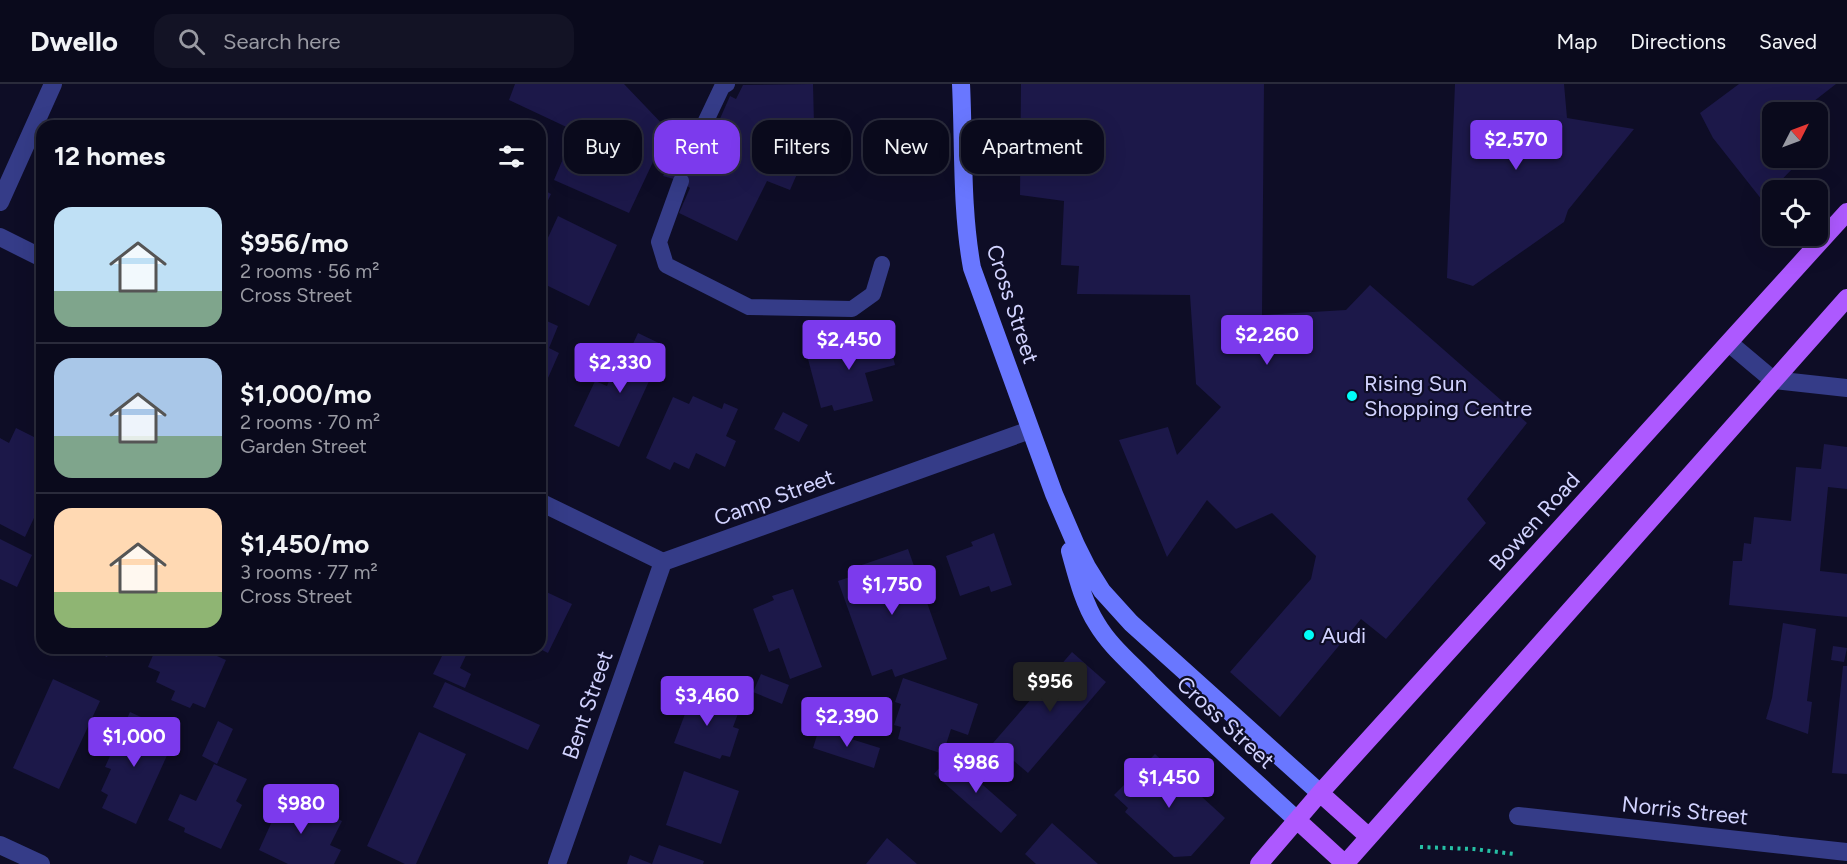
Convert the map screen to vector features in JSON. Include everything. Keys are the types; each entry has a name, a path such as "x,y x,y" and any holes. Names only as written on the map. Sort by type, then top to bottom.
{"main road":[{"name":"Cross Street","path":"962,84 966,221 972,268 1054,494 1087,567 1110,601 1169,658 1320,793"},
{"name":"Bowen Road","path":"1259,864 1320,793 1847,212"},
{"path":"1297,820 1345,864 1847,298"},
{"name":"Cross Street","path":"1054,494 1084,599 1097,626 1119,652 1181,714 1297,820"},
{"path":"1320,793 1369,837"}],"street":[{"path":"37,120 53,84"},
{"path":"0,202 36,122"},
{"path":"0,237 36,255"},
{"path":"1729,343 1773,380 1847,388"},
{"name":"Camp Street","path":"663,562 1030,430"},
{"path":"546,505 663,562"},
{"name":"Bent Street","path":"557,864 663,562"},
{"name":"Norris Street","path":"1518,816 1847,852"},
{"path":"0,845 40,864"}],"lane":[{"path":"706,120 722,87 727,84"},
{"path":"681,181 659,242 666,265 749,307 852,309 873,294 882,264"}],"path":[{"path":"1420,847 1474,849 1514,854"}],"building":[{"path":"515,84 624,84 658,120 654,120 654,160 629,213 554,180 564,157 564,174 642,174 642,120 564,120 564,126 509,100"},
{"path":"813,84 814,120 752,120 752,174 797,174 790,190 767,181 737,241 679,213 690,188 681,181 663,176 664,174 740,174 740,120 719,120 730,96 736,99 743,85"},
{"name":"Rising Sun Shopping Centre","path":"1021,84 1264,84 1262,315 1346,310 1370,285 1527,423 1467,499 1486,523 1386,639 1361,619 1280,717 1230,672 1311,579 1316,556 1272,513 1236,529 1207,500 1167,557 1119,440 1168,427 1177,455 1221,407 1196,384 1190,295 1077,294 1079,266 1061,265 1064,201 1020,195 1020,174 1104,174 1104,120 1021,120"},
{"path":"1455,84 1564,84 1567,118 1634,129 1568,210 1564,222 1473,286 1447,278"},
{"path":"1739,84 1836,84 1813,102 1762,102 1762,168 1793,168 1781,180 1762,180 1762,200 1713,138 1700,113"},
{"path":"546,191 551,194 546,204"},
{"path":"558,216 617,245 589,306 546,285 546,242"},
{"path":"546,321 558,326 549,348 559,353 546,382"},
{"path":"638,333 665,346 619,447 574,426 595,381 607,386 609,381 623,387 627,380 618,376"},
{"path":"887,333 895,365 865,373 873,401 834,411 832,405 821,408 808,359 821,355 820,350"},
{"path":"693,396 722,409 724,403 738,409 726,436 736,441 725,467 696,453 689,469 674,462 670,470 646,458 673,397 689,404"},
{"path":"783,412 808,425 799,442 774,429"},
{"path":"16,428 36,438 36,514 25,537 0,524 0,438 9,443"},
{"path":"1824,444 1847,447 1847,489 1828,487 1820,571 1847,574 1847,617 1729,605 1733,561 1742,561 1744,543 1751,544 1754,517 1791,521 1796,467 1821,469"},
{"path":"994,533 1012,585 991,592 989,586 960,596 946,556 973,546 971,542"},
{"path":"0,539 32,555 17,587 0,579"},
{"path":"908,549 947,659 895,677 892,669 872,676 838,581 859,574 856,567"},
{"path":"793,589 822,667 790,679 779,648 769,652 753,609 774,600 772,596"},
{"path":"546,592 572,604 548,653 546,652"},
{"path":"1783,623 1816,629 1807,701 1812,702 1808,734 1766,719 1772,698"},
{"path":"1833,646 1847,648 1844,662 1831,660"},
{"path":"1072,652 1106,682 1028,773 993,743"},
{"path":"153,654 212,654 226,660 205,708 193,703 190,708 171,700 175,691 156,682 160,672 148,667"},
{"path":"443,654 467,654 460,668 471,674 465,688 433,674"},
{"path":"1843,666 1847,666 1847,774 1832,773"},
{"path":"761,674 789,685 782,704 753,692"},
{"path":"903,678 978,704 968,735 951,729 943,754 898,739 901,727 894,725 901,704 895,702"},
{"path":"53,679 100,701 59,789 13,768"},
{"path":"445,682 540,725 528,750 433,707"},
{"path":"685,692 739,711 733,727 739,729 730,757 722,755 720,759 674,743 685,714 678,712"},
{"path":"844,700 851,719 836,724 830,705"},
{"path":"130,712 165,728 158,745 169,751 136,824 102,808 108,795 101,791 111,769 105,767"},
{"path":"218,721 233,729 217,764 202,756"},
{"path":"819,729 880,748 874,768 813,748"},
{"path":"419,732 466,754 416,864 405,864 367,846"},
{"path":"1155,754 1225,818 1191,856 1174,857 1125,812 1128,808 1114,795"},
{"path":"950,756 1017,815 1001,833 934,774"},
{"path":"214,764 247,779 236,801 242,805 221,849 184,832 185,828 168,820 180,794 196,801"},
{"path":"684,771 739,791 721,844 666,825"},
{"path":"284,795 342,821 330,845 341,850 334,864 288,864 259,850"},
{"path":"1052,823 1098,864 1036,864 1025,854"},
{"path":"887,838 917,864 866,864"},
{"path":"659,845 704,861 703,864 652,864"},
{"path":"630,855 652,864 627,864"}],"place":[{"name":"Rising Sun Shopping Centre","path":"1352,396"},
{"name":"Audi","path":"1309,635"}]}
